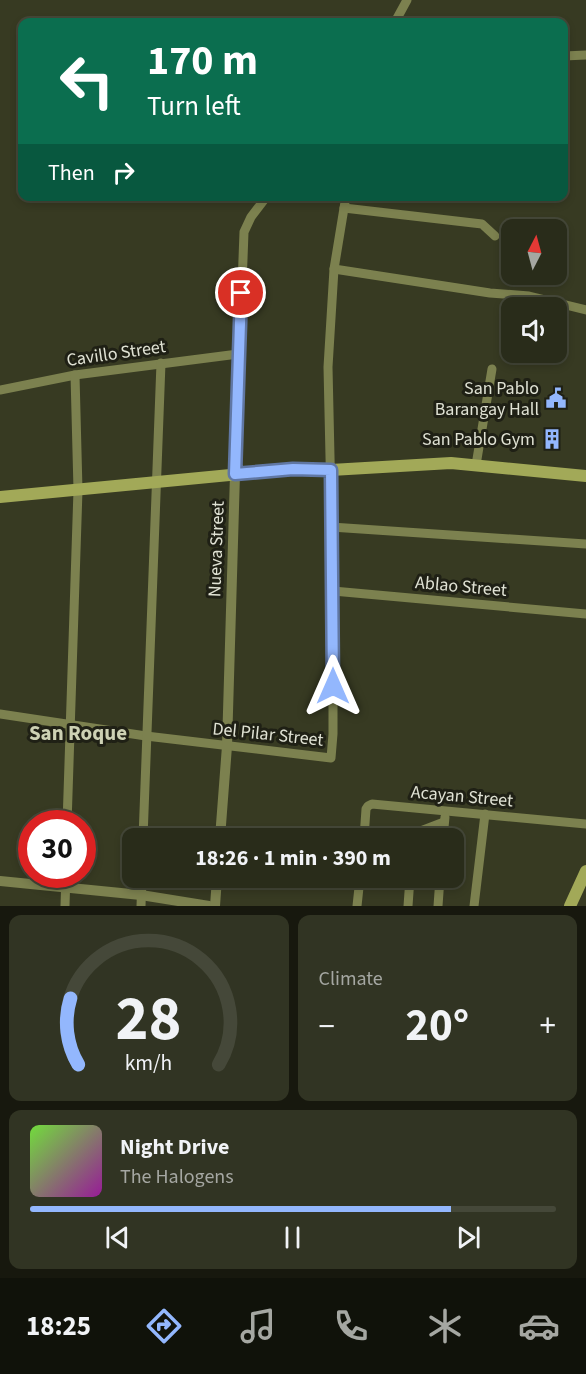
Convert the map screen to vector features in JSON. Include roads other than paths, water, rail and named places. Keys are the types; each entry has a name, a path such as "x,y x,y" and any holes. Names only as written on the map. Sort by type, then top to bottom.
{"main road":[{"path":"0,497 293,469 331,470 451,463 586,476"},
{"path":"570,906 586,872"}],"street":[{"path":"398,18 407,0"},
{"path":"568,56 586,55"},
{"name":"Nueva Street","path":"221,828 226,746 244,232 263,201"},
{"name":"Del Pilar Street","path":"0,714 146,736 332,758 333,591 328,367 334,268 345,201"},
{"path":"344,208 482,224 495,236"},
{"path":"334,268 479,291 529,296 586,310"},
{"name":"Cavillo Street","path":"0,390 75,375 238,354"},
{"path":"143,828 161,363"},
{"path":"476,465 492,369"},
{"path":"67,810 78,490 75,375"},
{"path":"331,527 586,544"},
{"name":"Ablao Street","path":"333,591 586,614"},
{"name":"Acayan Street","path":"365,828 366,809 372,804 586,825"},
{"path":"444,828 445,811"},
{"path":"474,906 485,814"},
{"path":"428,828 444,822"},
{"path":"0,881 18,883"},
{"path":"65,906 66,888 141,901 209,906"},
{"path":"215,906 216,888"},
{"path":"357,906 359,888"},
{"path":"408,906 409,888"},
{"path":"438,906 439,888"}],"place":[{"name":"San Pablo Barangay Hall","path":"556,398"},
{"name":"San Pablo Gym","path":"552,439"}],"district":[{"name":"San Roque","path":"78,733"}]}
